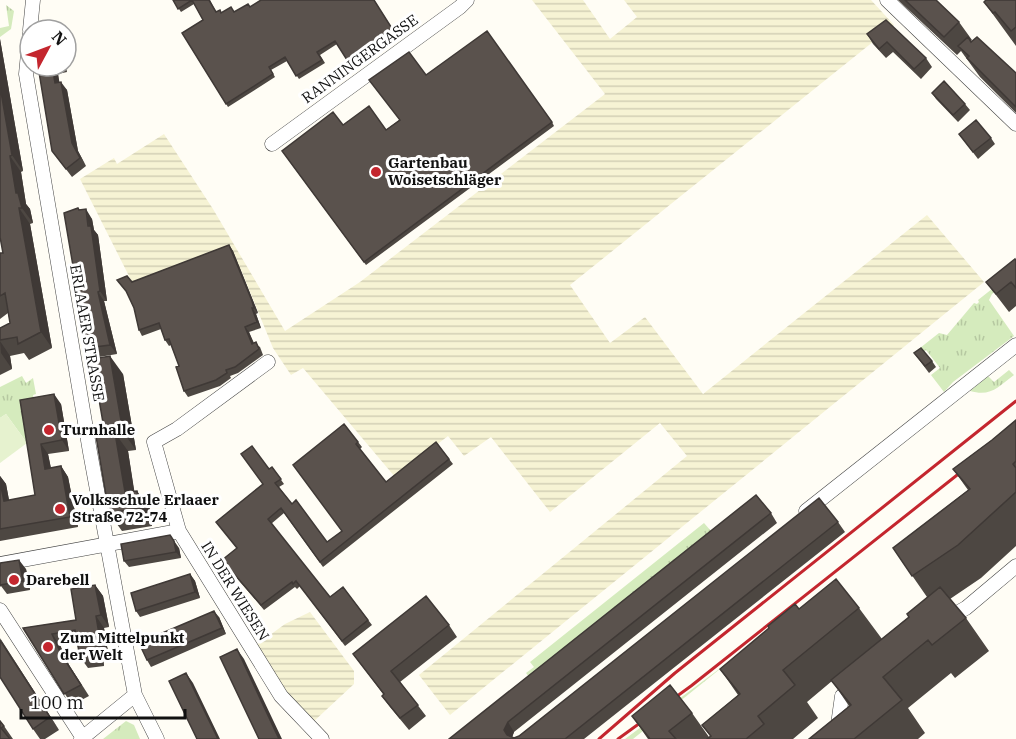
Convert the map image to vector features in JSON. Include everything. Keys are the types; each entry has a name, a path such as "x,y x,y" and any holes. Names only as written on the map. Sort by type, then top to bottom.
{"street":[{"name":"ERLAAER STRASSE","path":"31,18 33,0"},
{"name":"RANNINGERGASSE","path":"272,144 467,0"},
{"path":"887,0 1016,124"},
{"name":"ERLAAER STRASSE","path":"27,78 135,695 157,739"},
{"path":"796,519 1016,345"},
{"name":"IN DER WIESEN","path":"268,362 177,429 154,442 179,531 281,696 322,739"},
{"path":"0,564 179,531"},
{"path":"930,627 966,608 1016,566"},
{"path":"0,610 82,738 135,695"},
{"path":"836,739 842,696 867,676"}],"shaded area":[{"path":"532,0 583,0 610,39 637,17 624,0 871,0 894,25 570,285 610,343 645,317 703,394 927,215 984,282 450,715 419,675 687,456 660,423 550,512 491,437 464,456 448,436 395,477 303,368 291,375 273,348 241,270 132,282 80,179 114,158 117,164 164,134 213,209 285,331 360,282 605,94"},
{"path":"310,612 354,671 354,684 312,723 285,695 255,646 285,624"}],"green space":[{"path":"6,5 14,11 11,29 0,37 0,28 9,26"},
{"path":"1016,270 1016,274 992,294 989,300 1014,336 953,382 944,392 931,375 940,368 926,350 923,352 920,348 939,333 947,335 974,303 977,304 978,300"},
{"path":"1009,370 1014,375 994,390 983,393 970,391 988,376 994,382"},
{"path":"22,376 26,383 33,378 36,394 33,395 35,403 30,441 27,443 6,414 0,418 0,387"},
{"path":"6,414 27,443 0,463 0,418"},
{"path":"704,523 718,539 462,739 533,682 526,673 534,667 530,662"},
{"path":"730,661 633,739 625,739"},
{"path":"126,721 134,725 140,739 103,739"}],"building":[{"path":"173,0 192,0 178,9"},
{"path":"192,0 209,0 216,12 220,10 221,13 231,7 234,12 248,4 250,7 261,0 374,0 393,30 347,60 335,41 317,52 322,60 296,76 285,57 269,67 273,74 226,104 182,33 203,20"},
{"path":"905,0 936,0 959,22 944,37"},
{"path":"986,0 1016,0 1016,27 1011,31 984,2"},
{"path":"886,20 926,58 914,69 887,42 879,49 867,34"},
{"path":"487,31 552,122 364,262 282,151 333,112 343,125 369,106 386,130 400,120 369,80 409,52 426,75"},
{"path":"968,37 971,42 977,37 1016,73 1016,107 958,46"},
{"path":"40,78 54,78 55,83 61,82 72,143 80,158 66,169 52,151"},
{"path":"944,81 965,104 953,115 932,93"},
{"path":"0,86 16,193 18,193 22,208 19,208 41,332 18,344 17,337 0,340 0,328 10,323 5,293 0,296 0,253 3,253 0,237"},
{"path":"976,120 991,138 973,152 959,134"},
{"path":"78,208 79,210 86,209 88,226 91,226 100,291 98,292 110,345 87,348 64,213"},
{"path":"229,245 252,301 257,322 245,327 252,344 256,342 259,349 235,367 226,370 227,373 216,380 184,391 176,367 179,366 169,339 165,340 159,323 139,330 134,308 126,291 117,280 127,276 132,282"},
{"path":"1015,259 1016,288 1011,282 996,294 986,282"},
{"path":"921,348 932,361 925,366 914,353"},
{"path":"110,356 123,432 115,433 125,492 137,491 140,508 109,513 96,436 105,434 92,359"},
{"path":"54,394 62,440 41,444 45,469 61,466 70,517 0,529 0,482 4,501 35,495 20,400"},
{"path":"1016,420 1016,461 1013,464 1016,468 1016,492 958,545 912,576 893,548 970,489 953,469"},
{"path":"344,424 358,442 356,444 386,482 436,442 449,459 320,562 281,508 268,519 330,597 343,587 368,620 342,641 296,581 261,605 222,560 237,548 216,522 263,484 241,454 252,446 269,469 272,467 281,479 275,483 292,504 296,500 327,542 342,531 293,465"},
{"path":"756,495 771,513 508,722 504,730 507,735 514,738 519,736 819,498 838,522 565,739 449,739"},
{"path":"170,535 176,552 124,561 121,544"},
{"path":"19,560 23,581 0,585 0,563"},
{"path":"190,574 195,592 136,611 131,593"},
{"path":"836,579 859,608 783,670 795,685 758,716 764,724 746,739 707,739 711,736 702,725 740,694 720,669 795,604 799,609"},
{"path":"95,585 101,615 96,616 101,646 95,647 96,654 80,657 75,630 52,634 61,654 81,685 64,694 23,628 76,620 71,589"},
{"path":"940,587 966,618 932,645 928,640 883,677 902,700 854,739 809,739 851,705 831,680 909,617 907,614"},
{"path":"426,596 449,625 391,671 418,705 400,718 353,654"},
{"path":"214,611 222,628 147,660 139,643"},
{"path":"0,640 50,717 33,729 0,677"},
{"path":"237,649 279,739 259,739 220,657"},
{"path":"186,673 218,739 197,739 169,681"},
{"path":"670,685 692,713 669,731 676,739 650,739 632,716"},
{"path":"0,721 4,726 1,728 10,739 0,739"}],"railway":[{"path":"599,739 675,673 1016,401"},
{"path":"618,739 691,686 971,464"}],"place":[{"name":"Gartenbau Woisetschläger","path":"376,172"},
{"name":"Turnhalle","path":"49,430"},
{"name":"Volksschule Erlaaer Straße 72-74","path":"60,509"},
{"name":"Darebell","path":"14,580"},
{"name":"Zum Mittelpunkt der Welt","path":"48,647"}]}
